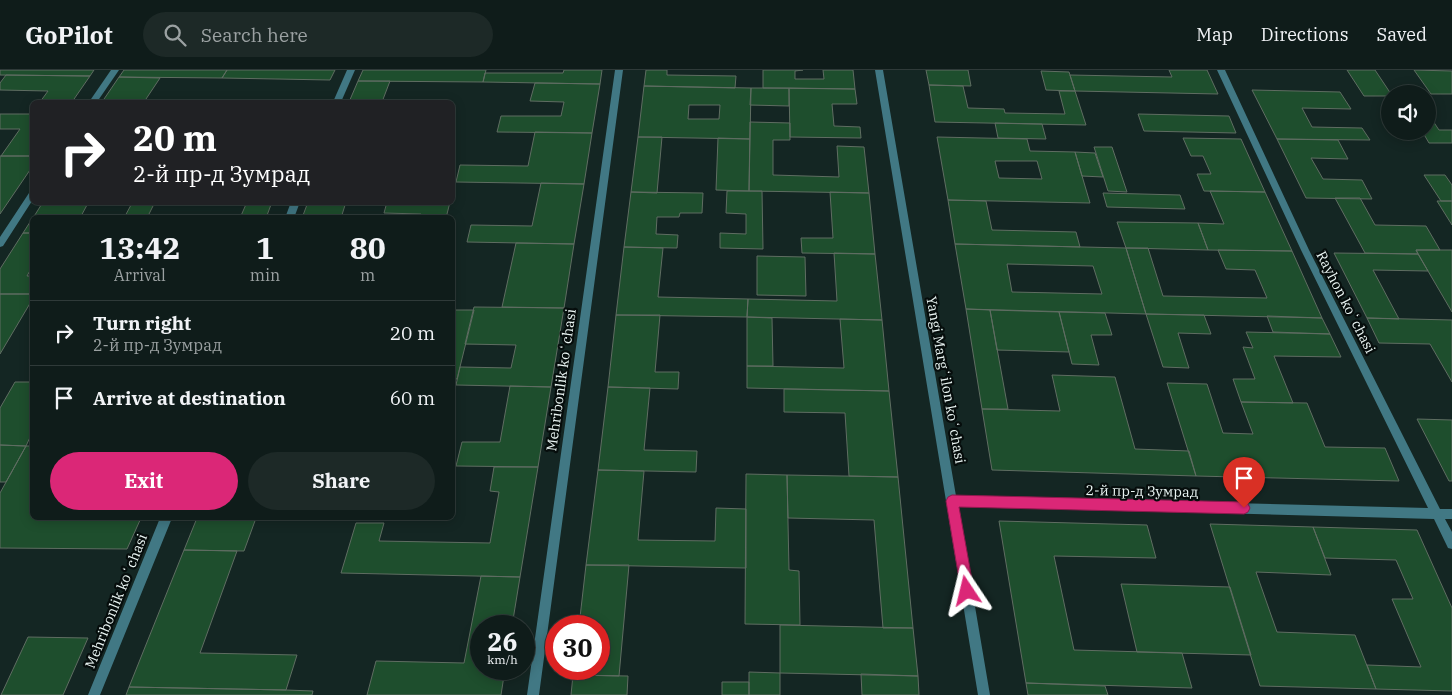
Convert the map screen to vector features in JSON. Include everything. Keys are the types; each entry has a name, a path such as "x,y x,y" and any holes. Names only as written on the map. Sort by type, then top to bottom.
{"street":[{"path":"94,100 115,70"},
{"path":"338,100 351,70"},
{"name":"Mehribonlik koʻchasi","path":"533,695 620,70"},
{"name":"Yangi Margʻilon koʻchasi","path":"879,70 984,695"},
{"name":"Rayhon koʻchasi","path":"1220,70 1305,250 1452,544"},
{"path":"0,244 30,198"},
{"name":"2-й пр-д Зумрад","path":"952,501 1452,514"},
{"name":"Mehribonlik koʻchasi","path":"94,695 165,520"}],"building":[{"path":"0,70 94,70 90,76 0,75"},
{"path":"124,70 227,70 222,78 119,77"},
{"path":"227,70 335,70 330,80 222,78"},
{"path":"363,70 486,70 483,82 358,81"},
{"path":"564,70 602,70 600,84 483,82 485,73 563,73"},
{"path":"646,70 667,70 667,75 736,76 735,88 644,86"},
{"path":"763,70 803,70 795,71 795,79 824,79 823,70 853,70 855,89 763,88"},
{"path":"926,70 968,70 971,86 929,85"},
{"path":"1169,70 1207,70 1218,94 1075,91 1070,75 1172,77"},
{"path":"1347,70 1375,70 1385,85 1381,85 1381,96 1364,96"},
{"path":"1414,70 1452,71 1452,94 1436,94 1436,85 1425,85"},
{"path":"1041,71 1069,72 1075,91 1046,90"},
{"path":"6,75 90,76 73,100 41,100 48,91 0,90 0,83"},
{"path":"119,77 160,78 145,100 103,100"},
{"path":"358,81 390,81 383,100 350,100"},
{"path":"535,83 600,84 592,133 497,132 501,116 561,116 564,102 530,101"},
{"path":"929,85 963,86 968,108 1004,109 1005,113 1065,114 1059,91 1075,91 1086,125 935,122"},
{"path":"644,86 751,88 750,139 638,137","holes":["689,105 720,105 719,119 688,119"]},
{"path":"751,88 789,88 789,106 750,105"},
{"path":"789,88 855,89 857,104 832,104 834,126 860,127 861,138 790,137"},
{"path":"1252,90 1340,92 1351,109 1302,108 1312,127 1362,128 1370,140 1277,139"},
{"path":"0,114 30,114 30,156 1,156 20,129 0,129"},
{"path":"1138,114 1229,116 1236,133 1144,131"},
{"path":"750,122 790,123 790,140 773,140 773,175 839,177 837,146 864,147 869,193 749,191"},
{"path":"995,123 1042,124 1046,139 998,138"},
{"path":"1436,126 1439,130 1452,130 1452,143 1429,143 1427,140 1436,140"},
{"path":"535,132 592,133 584,184 456,182 460,165 528,166"},
{"path":"638,137 662,137 657,193 631,192"},
{"path":"937,137 1027,139 1030,151 1075,152 1090,203 948,200","holes":["995,161 1037,161 1042,179 999,178"]},
{"path":"718,138 750,139 749,191 716,190"},
{"path":"1183,138 1241,139 1265,192 1204,191 1197,174 1211,174 1203,156 1191,156"},
{"path":"1277,139 1338,140 1348,159 1311,158 1323,179 1362,180 1372,199 1306,198"},
{"path":"1094,147 1112,147 1127,192 1108,191"},
{"path":"1075,152 1095,153 1103,177 1082,176"},
{"path":"0,156 30,156 30,170 0,214"},
{"path":"1424,175 1445,175 1452,185 1452,201 1441,201"},
{"path":"541,183 584,184 574,244 467,242 471,225 532,226"},
{"path":"727,191 762,191 763,249 720,248 720,233 746,234 746,214 726,213"},
{"path":"1210,191 1265,192 1292,251 1208,250 1198,223 1224,224"},
{"path":"631,192 703,193 702,213 680,213 679,217 657,217 656,234 678,235 677,248 624,247"},
{"path":"830,192 869,193 875,254 802,253 801,238 833,238"},
{"path":"1103,193 1180,195 1185,209 1107,207"},
{"path":"1335,198 1360,198 1375,225 1426,226 1440,250 1416,250 1418,254 1365,253"},
{"path":"948,200 986,201 992,230 1076,232 1080,247 955,244"},
{"path":"1437,201 1452,201 1452,225"},
{"path":"41,205 87,205 82,215 35,215"},
{"path":"131,205 154,205 148,215 126,215"},
{"path":"246,205 271,205 267,215 241,215"},
{"path":"307,205 345,205 342,215 303,215"},
{"path":"386,205 449,205 447,215 384,213"},
{"path":"30,222 30,233 23,233"},
{"path":"1117,222 1198,223 1208,250 1126,248"},
{"path":"23,233 30,233 30,271 27,276 30,276 30,294 0,294 0,269"},
{"path":"516,243 574,244 564,308 502,307"},
{"path":"955,244 1126,248 1146,314 966,309","holes":["1007,264 1093,266 1102,294 1012,292"]},
{"path":"624,247 663,248 658,297 748,299 747,317 616,315"},
{"path":"1126,248 1148,248 1163,296 1267,298 1255,270 1226,269 1218,250 1292,251 1322,318 1146,314"},
{"path":"1416,250 1452,250 1452,312 1428,271"},
{"path":"834,253 875,254 882,320 747,317 748,299 837,301"},
{"path":"1334,253 1418,254 1428,271 1373,270 1399,319 1367,318"},
{"path":"757,256 805,257 806,296 757,295"},
{"path":"0,294 30,294 30,303 0,354"},
{"path":"474,307 564,308 551,387 456,385 460,367 511,368 516,345 465,344"},
{"path":"966,309 990,310 1008,409 982,409"},
{"path":"455,310 474,310 457,379 455,379"},
{"path":"990,310 1059,312 1069,352 997,350"},
{"path":"1059,312 1105,313 1112,335 1091,335 1099,365 1072,364"},
{"path":"1146,314 1204,315 1211,334 1178,333 1189,368 1163,367"},
{"path":"616,315 660,315 655,372 679,372 678,389 608,387"},
{"path":"1267,316 1322,318 1330,334 1273,332"},
{"path":"747,317 772,318 773,366 747,366"},
{"path":"1367,318 1452,320 1452,382 1430,344 1379,343"},
{"path":"840,319 882,320 889,391 747,388 747,366 844,368"},
{"path":"1246,332 1330,334 1341,357 1274,356 1293,403 1241,402 1233,379 1255,379 1243,347 1253,348"},
{"path":"1052,375 1115,377 1135,449 1189,451 1196,476 992,470 982,409 1060,411"},
{"path":"15,382 30,382 30,437 26,446 0,445 0,408"},
{"path":"1167,383 1207,384 1223,433 1253,434 1241,402 1307,403 1325,447 1385,448 1399,481 1196,476"},
{"path":"510,386 551,387 538,467 456,466 462,442 500,442"},
{"path":"608,387 650,388 644,450 697,451 696,472 598,470"},
{"path":"784,389 889,391 898,477 849,476 845,413 784,412"},
{"path":"1417,419 1452,420 1452,481 1449,481"},
{"path":"0,445 26,446 6,482 0,482"},
{"path":"26,446 30,446 30,520 140,520 127,549 0,548 0,493"},
{"path":"494,467 538,467 520,577 341,573 356,523 384,523 379,541 490,543 499,492 490,491"},
{"path":"598,470 644,471 638,540 715,541 716,508 746,509 746,568 586,565"},
{"path":"746,474 787,475 789,570 799,571 800,625 745,624"},
{"path":"787,475 898,477 913,628 883,628 874,520 788,518"},
{"path":"196,520 255,520 244,551 184,550"},
{"path":"999,521 1147,525 1156,558 1054,556 1074,650 1182,653 1192,688 1026,683"},
{"path":"1210,524 1313,527 1331,575 1256,572 1277,632 1355,635 1376,689 1260,686"},
{"path":"1313,527 1417,530 1452,608 1452,691 1376,689 1367,665 1421,667 1392,599 1413,599 1396,560 1325,558"},
{"path":"184,550 237,551 200,653 297,655 286,690 129,687"},
{"path":"586,565 629,565 619,676 610,676 610,615 580,615"},
{"path":"481,576 520,577 514,615 473,615"},
{"path":"1121,584 1230,587 1251,655 1137,652"},
{"path":"780,625 913,628 918,676 780,673"},
{"path":"470,632 470,680 503,680 501,695 367,695 376,661 464,663"},
{"path":"28,637 88,638 63,695 1,695"},
{"path":"749,672 780,673 780,695 749,695"},
{"path":"861,674 918,676 919,695 862,695"},
{"path":"610,676 628,676 627,695 571,695 572,680 610,680"},
{"path":"722,682 749,682 749,695 722,695"},
{"path":"1026,683 1105,686 1108,695 1028,695"},
{"path":"129,687 313,691 312,695 126,695"}],"route":[{"path":"967,591 952,501 1244,508"}]}
